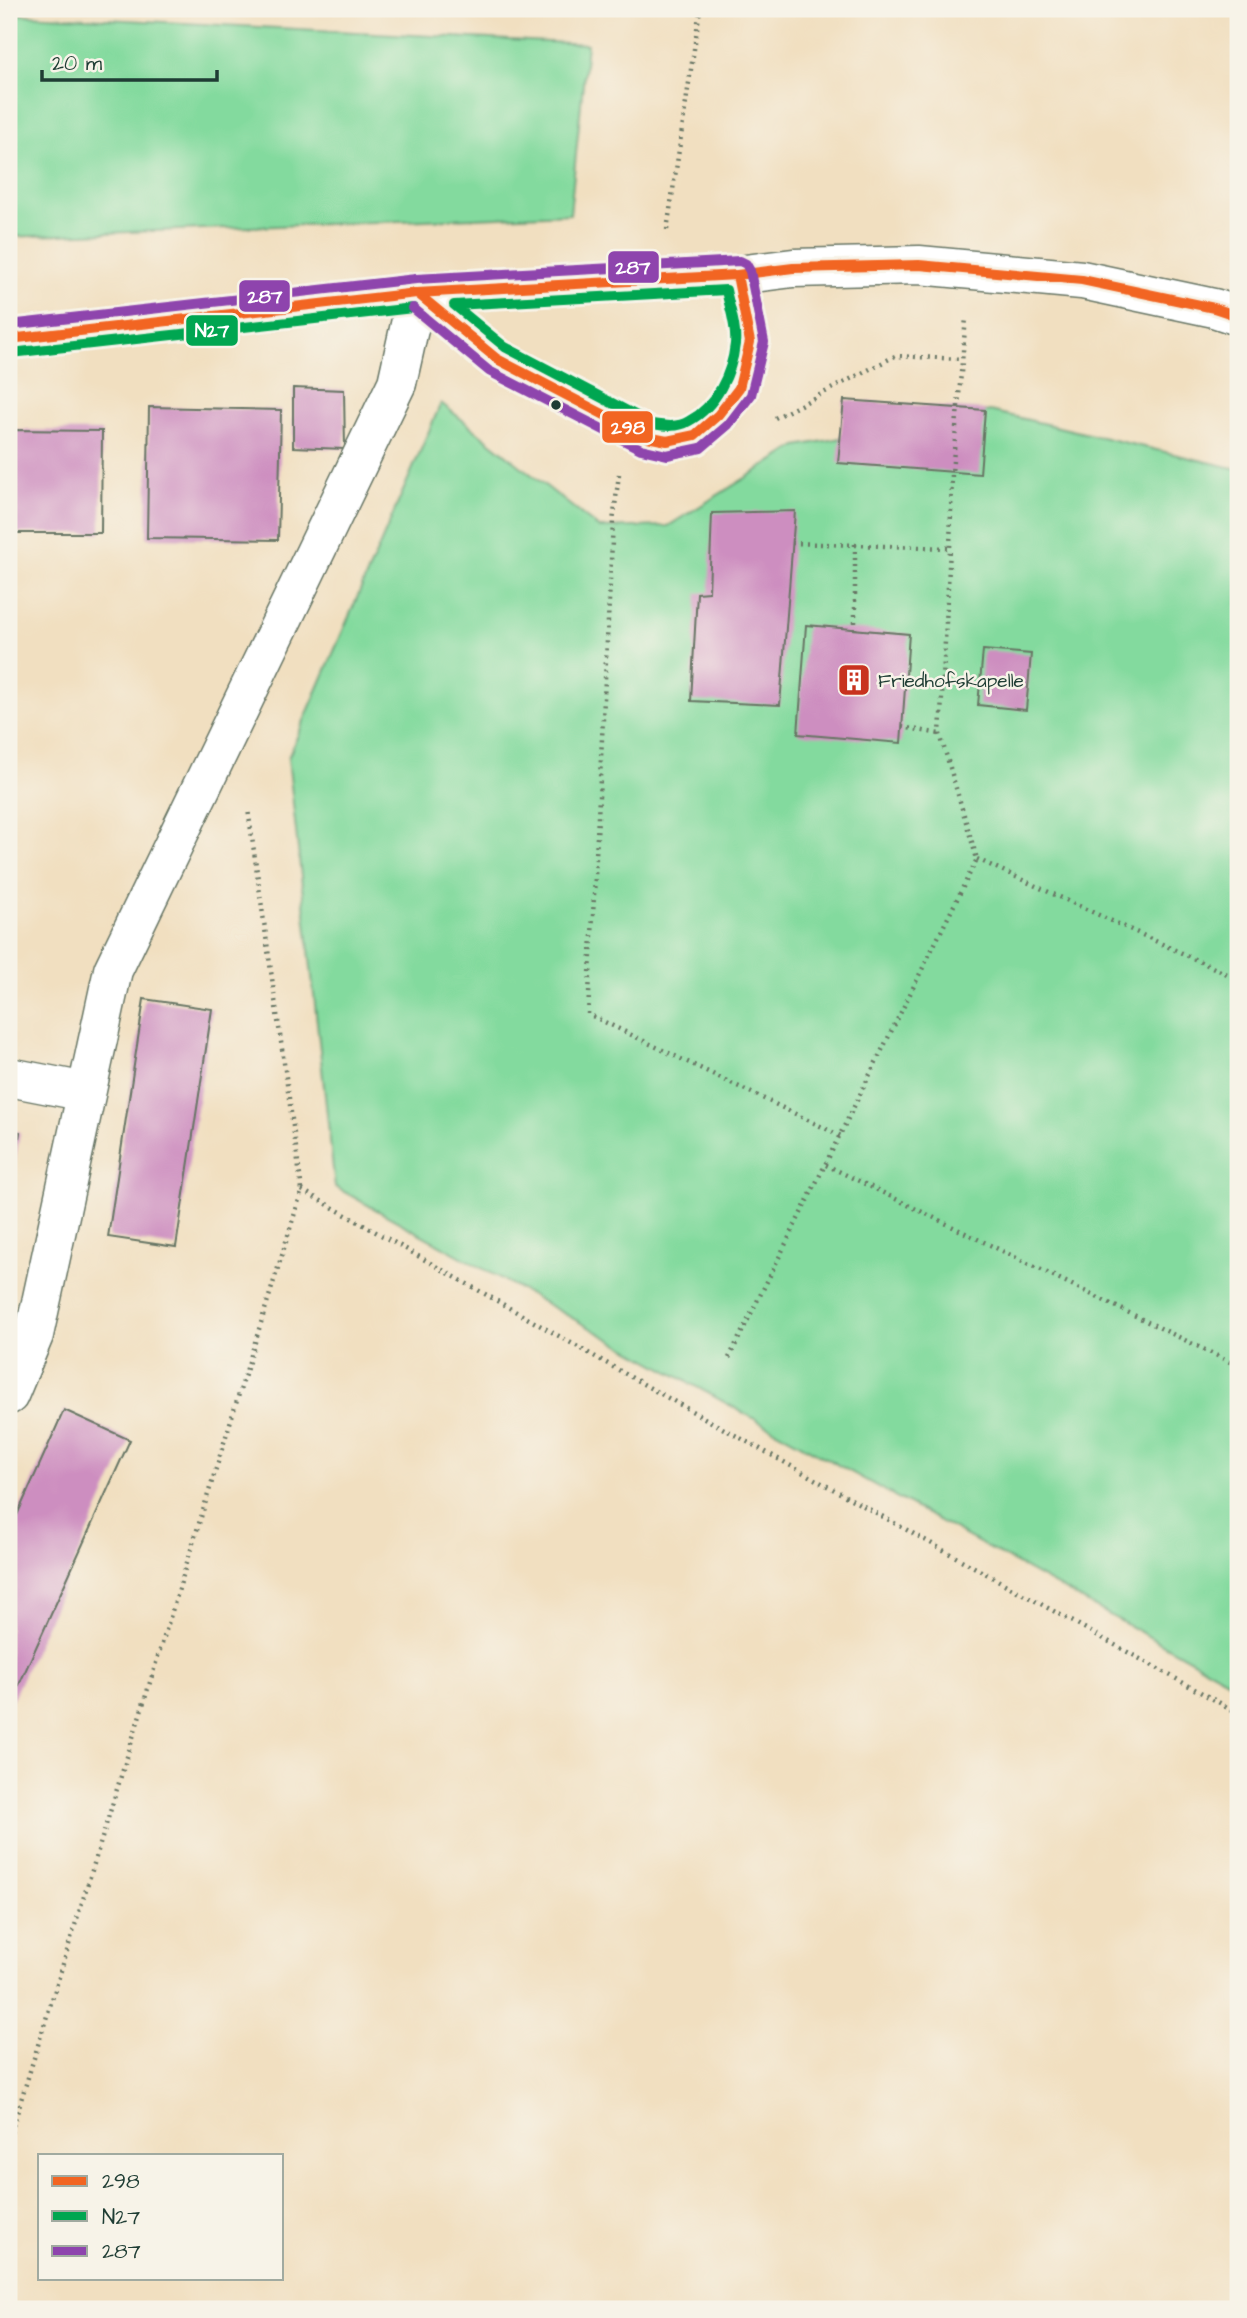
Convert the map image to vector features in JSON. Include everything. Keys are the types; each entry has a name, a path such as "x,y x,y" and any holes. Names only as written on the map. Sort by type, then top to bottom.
{"street":[{"path":"9,339 417,293 737,275 793,268 919,265 1082,280 1214,308 1238,316"},
{"path":"9,1395 34,1335 113,970 397,383 417,293"},
{"path":"9,1077 86,1092"}],"lane":[{"path":"417,293 498,359 647,437 667,441 695,435 718,415 739,388 750,342 737,275"}],"path":[{"path":"660,279 700,9"},
{"path":"729,1358 977,859 940,734 952,472 971,270"},
{"path":"621,424 613,522 588,1014 841,1136"},
{"path":"792,543 950,548"},
{"path":"855,544 855,630"},
{"path":"902,727 940,734"},
{"path":"9,2139 302,1190 246,799"},
{"path":"977,859 1238,979"},
{"path":"826,1165 1238,1366"},
{"path":"302,1190 659,1393 1238,1713"},
{"path":"1234,1651 1238,1641"}],"green space":[{"path":"9,14 587,44 570,214 9,237"},
{"path":"441,403 599,528 668,526 797,446 990,411 1238,469 1238,1686 335,1187 288,758"}],"building":[{"path":"293,388 344,390 345,449 293,447"},
{"path":"844,400 985,410 980,474 838,463"},
{"path":"149,407 281,410 278,540 147,538"},
{"path":"9,430 102,431 101,533 9,533"},
{"path":"795,511 780,705 691,701 697,593 709,592 712,513"},
{"name":"Friedhofskapelle","path":"806,625 909,634 901,743 798,734"},
{"path":"983,650 1031,654 1026,710 978,705"},
{"path":"144,999 212,1009 176,1247 108,1237"},
{"path":"9,1130 20,1132 10,1193 9,1193"},
{"path":"64,1410 130,1440 9,1707 9,1533"}],"transit line":[{"name":"287","path":"413,308 489,371 641,449 667,455 701,448 728,425 751,395 764,342 750,271 746,264 740,261 416,279"},
{"name":"298","path":"9,339 417,293 737,275 793,268 919,265 1082,280 1214,308 1238,316"},
{"name":"298","path":"417,293 497,359 647,437 667,441 695,435 718,415 739,388 750,342 737,275"},
{"name":"287","path":"9,325 416,279"},
{"name":"N27","path":"726,290 735,337 726,377 715,398 699,415 680,425 671,426 652,424 505,347 454,305 726,290"},
{"name":"N27","path":"11,353 413,308"}],"place":[{"name":"Friedhofskapelle","path":"854,680"}]}
